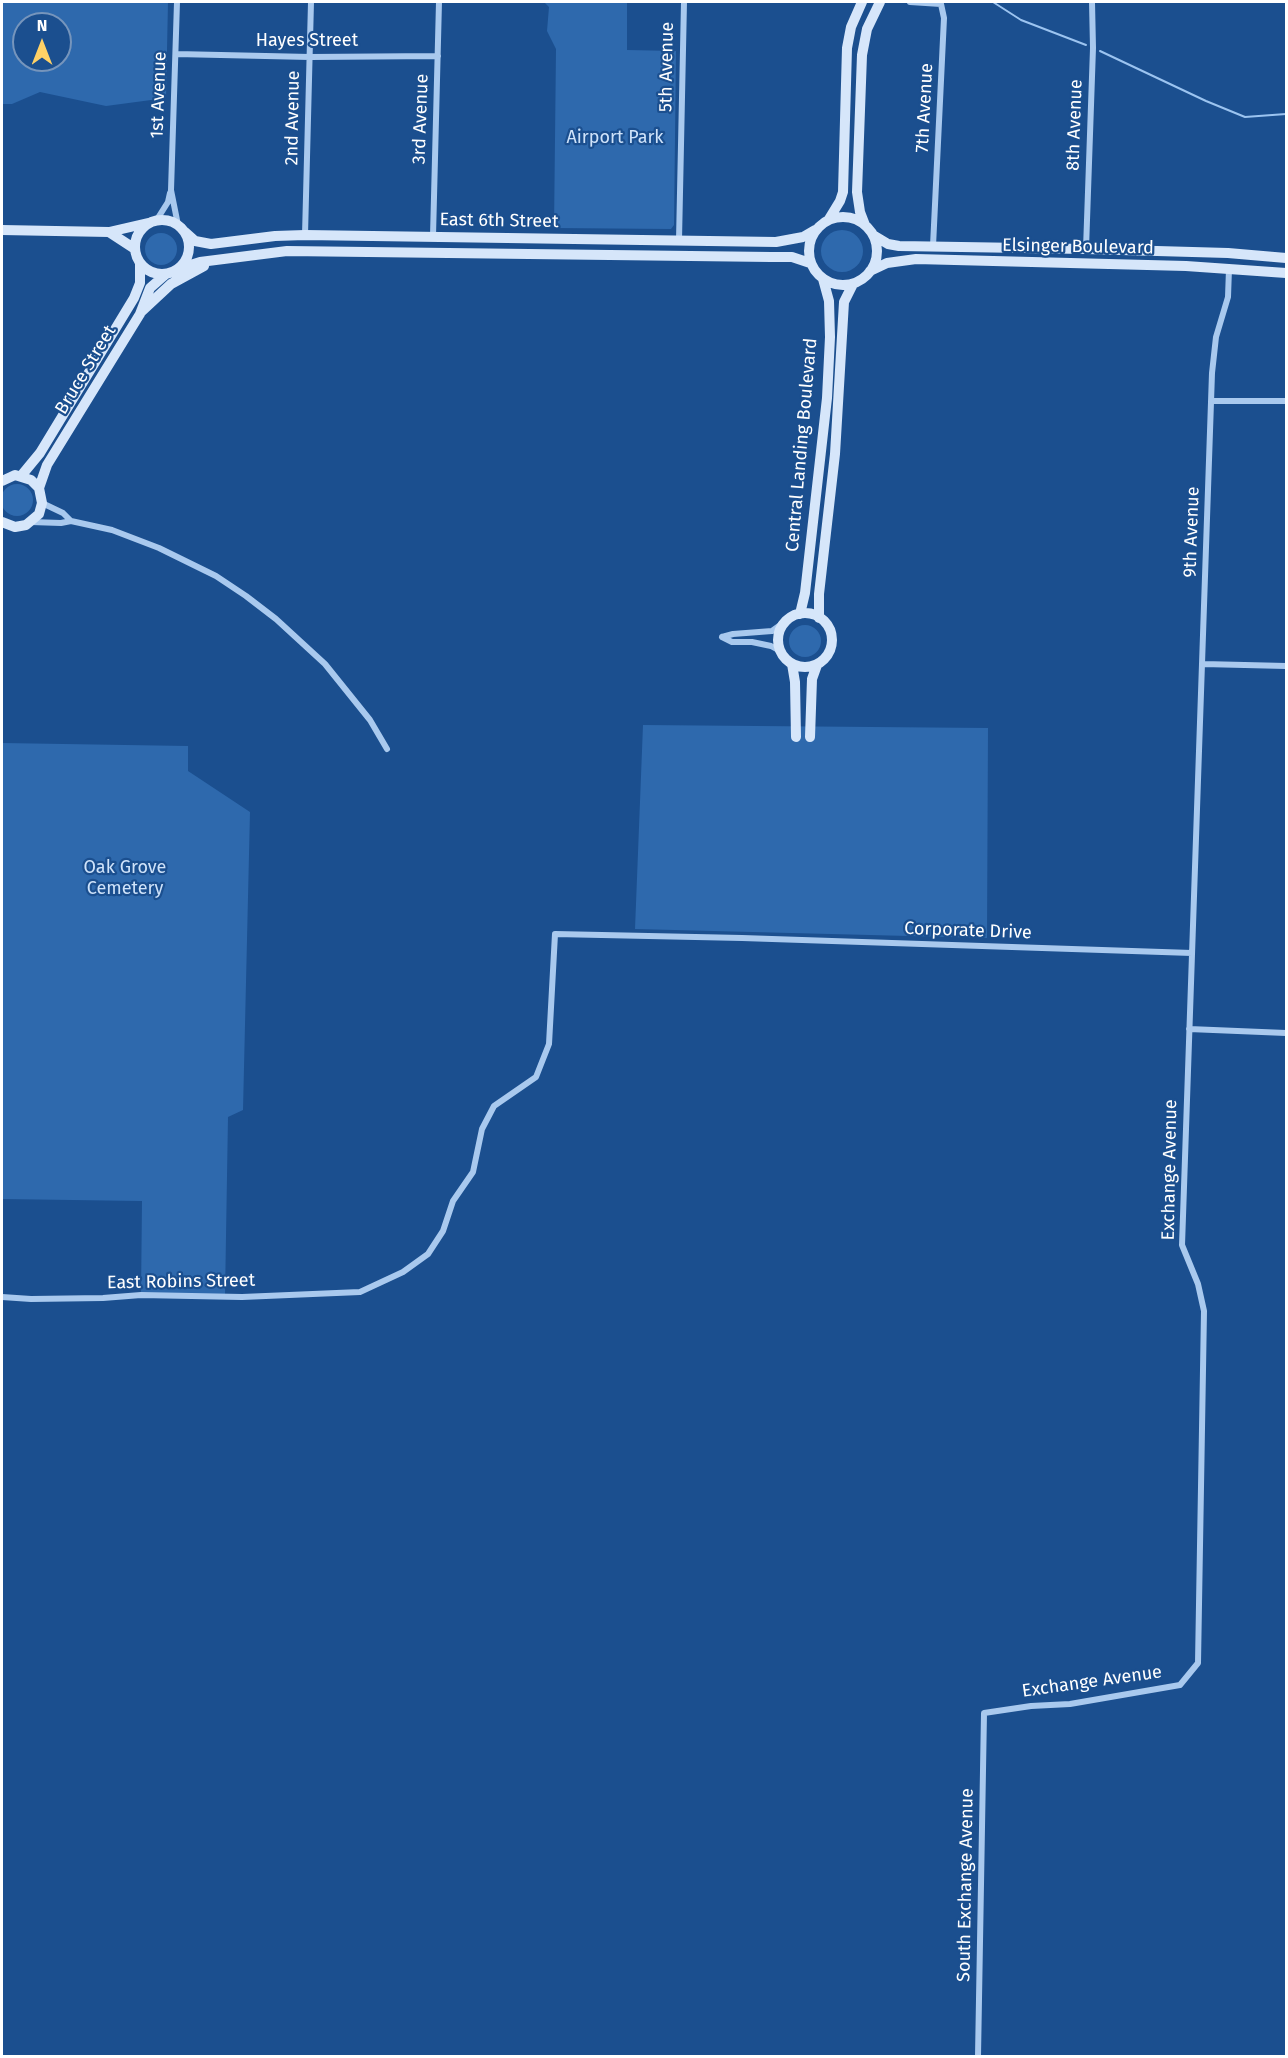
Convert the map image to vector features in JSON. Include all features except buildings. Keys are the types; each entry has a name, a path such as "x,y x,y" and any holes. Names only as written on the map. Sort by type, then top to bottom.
{"street":[{"name":"1st Avenue","path":"154,222 168,202 171,190 177,2"},
{"name":"2nd Avenue","path":"305,235 311,2"},
{"name":"3rd Avenue","path":"433,237 439,2"},
{"name":"5th Avenue","path":"679,240 684,2"},
{"path":"862,2 851,27 847,48 843,192 829,219 815,230 808,251 810,263 815,272 832,284 843,285 853,284 870,272 877,254 873,235 865,225 860,212 857,192 862,55 867,29 880,2"},
{"name":"7th Avenue","path":"910,2 941,4 944,18 933,246"},
{"name":"8th Avenue","path":"1086,249 1093,48 1092,2"},
{"name":"Hayes Street","path":"176,54 310,57 438,56"},
{"name":"1st Avenue","path":"171,190 181,229"},
{"path":"829,219 844,216 865,225"},
{"path":"2,230 109,232 154,222 164,220 181,229 189,245 186,259 177,269 166,274 151,272 140,263 135,249 139,233 154,222"},
{"name":"East 6th Street","path":"181,229 195,241 211,244 275,236 305,235 776,242 803,237 815,230"},
{"path":"109,232 135,249"},
{"name":"Elsinger Boulevard","path":"873,235 892,246 1086,249 1287,258"},
{"name":"East 6th Street","path":"177,269 200,262 263,253 307,251 792,257 810,263"},
{"path":"1228,254 1229,269"},
{"path":"140,314 181,277 225,259"},
{"name":"Elsinger Boulevard","path":"870,272 886,263 916,259 1186,266 1287,273"},
{"name":"Bruce Street","path":"21,476 40,453 134,298 140,283 140,263"},
{"name":"9th Avenue","path":"1203,664 1211,401 1216,337 1228,297 1229,269"},
{"name":"Bruce Street","path":"39,488 47,465 140,314 150,288 166,274"},
{"name":"Central Landing Boulevard","path":"800,614 805,593 827,398 829,301 823,279"},
{"name":"Central Landing Boulevard","path":"810,737 812,679 817,665 829,653 832,645 829,628 819,618 819,594 835,454 844,302 853,284"},
{"path":"1211,401 1287,401"},
{"path":"2,481 9,477 21,476 31,480 39,488 42,503 39,514 31,522"},
{"path":"42,503 63,513 70,521"},
{"path":"2,535 15,527 31,522 70,521 112,530 159,548 208,572 246,596 276,619 325,664 370,720 387,749"},
{"path":"2,522 15,527"},
{"path":"780,651 771,646 752,642 732,642 722,637 772,631 800,614 809,614 819,618"},
{"path":"786,621 778,636 780,651 785,659 800,667 817,665"},
{"path":"792,664 795,682 796,737"},
{"path":"1203,664 1287,666"},
{"name":"Exchange Avenue","path":"984,1713 1030,1706 1070,1704 1180,1685 1198,1663 1204,1311 1198,1284 1182,1245 1203,664"},
{"name":"Corporate Drive","path":"360,1292 403,1272 428,1254 443,1231 453,1201 473,1172 482,1129 494,1106 536,1077 549,1044 555,934 1192,953"},
{"path":"1189,1029 1287,1033"},
{"name":"East Robins Street","path":"2,1297 103,1298 141,1295 242,1298 360,1292"},
{"name":"South Exchange Avenue","path":"978,2056 984,1713"}],"green space":[{"path":"2,2 168,2 166,98 106,106 40,92 12,104 2,104"},
{"name":"Airport Park","path":"544,2 627,2 627,50 676,51 674,225 671,229 554,228 556,49 547,31 549,7"},
{"path":"842,230 857,236 863,251 857,266 842,272 827,266 821,251 827,236"},
{"path":"161,233 172,238 177,249 172,260 161,265 150,260 145,249 150,238"},
{"path":"17,484 28,489 33,500 28,511 17,516 6,511 1,500 6,489"},
{"path":"805,625 816,630 821,641 816,652 805,657 794,652 789,641 794,630"},
{"path":"643,725 988,728 987,938 635,929"},
{"name":"Oak Grove Cemetery","path":"2,743 188,746 188,771 250,812 243,1110 228,1117 225,1296 141,1295 142,1201 2,1199"}],"waterway":[{"path":"993,2 1021,20 1086,45"},
{"path":"1100,51 1245,117 1286,114"}]}
